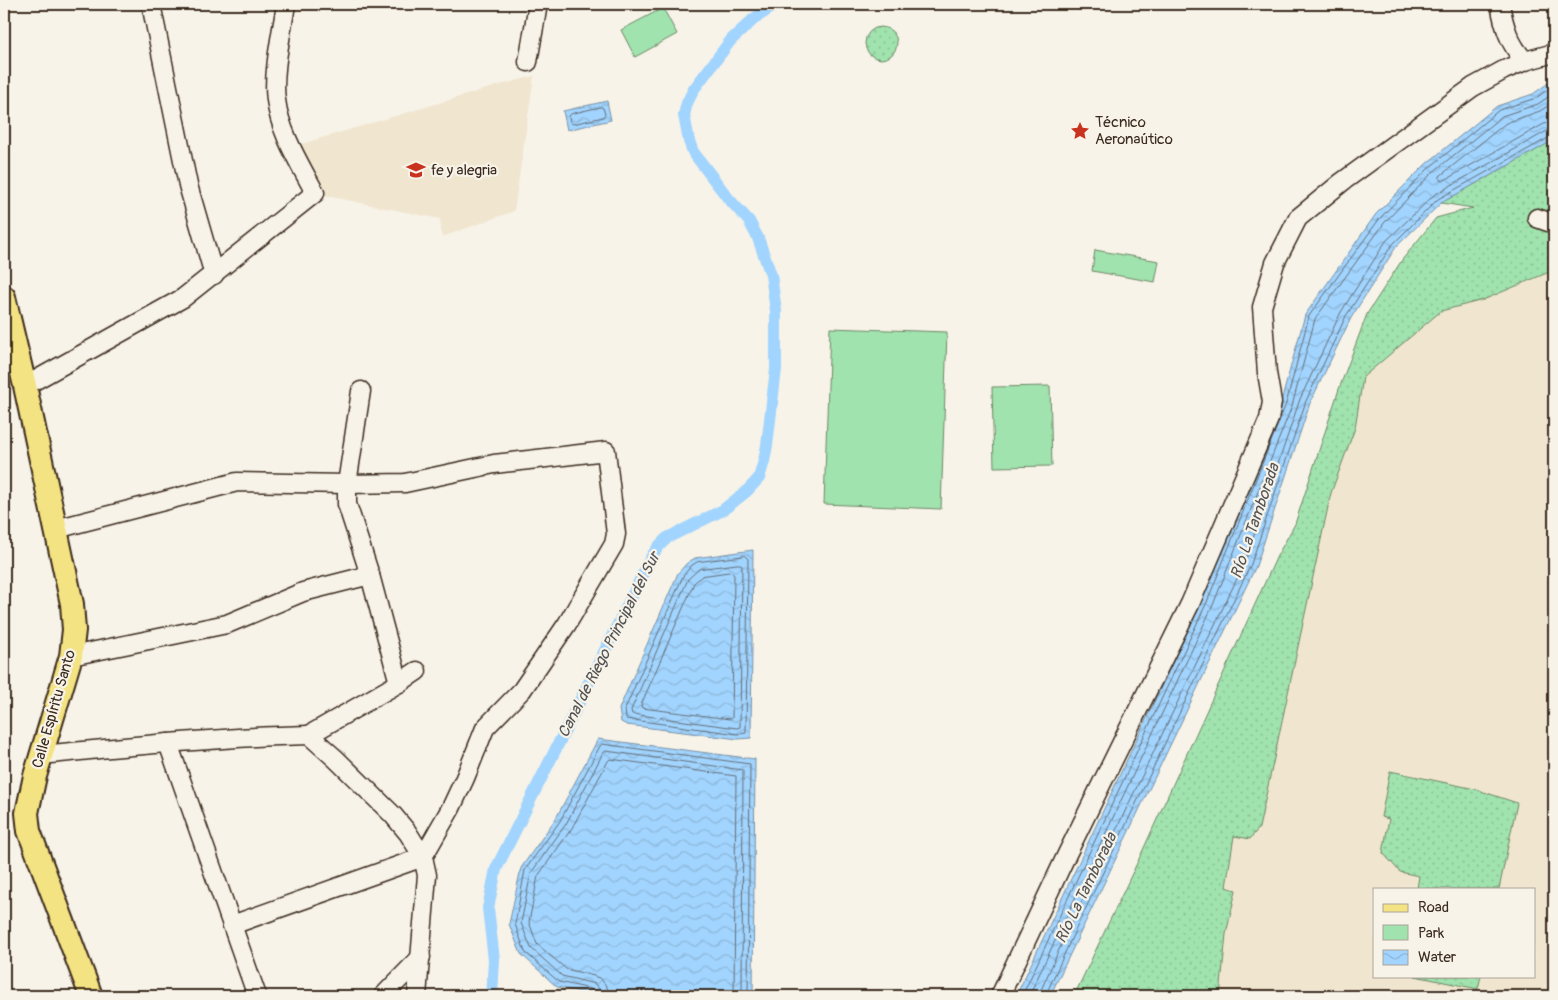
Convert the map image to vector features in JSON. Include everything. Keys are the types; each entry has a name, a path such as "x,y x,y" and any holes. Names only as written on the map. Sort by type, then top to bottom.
{"main road":[{"name":"Calle Espíritu Santo","path":"4,297 72,604 74,630 71,656 35,776 27,813 28,831 91,996"}],"street":[{"path":"151,4 188,185 214,275"},
{"path":"25,386 184,298 315,193 290,146 281,124 276,100 276,78 286,4"},
{"path":"528,62 538,4"},
{"path":"1500,4 1504,27 1510,41 1525,61"},
{"path":"1000,996 1067,854 1190,604 1268,419 1272,402 1262,307 1275,263 1298,218 1342,182 1473,87 1504,70 1554,52"},
{"path":"1537,218 1554,224"},
{"path":"361,392 347,484 347,504 370,575 399,683"},
{"path":"56,529 237,482 405,483 494,464 606,451 616,534 614,544 567,624 522,690 485,728 451,808 423,857 232,925"},
{"path":"71,656 227,624 303,592 370,575"},
{"path":"41,755 168,743 309,735 417,671"},
{"path":"309,735 393,815 408,833 423,857 427,875 418,996"},
{"path":"168,743 257,996"},
{"path":"383,996 421,957"}],"shaded area":[{"name":"fe y alegria","path":"534,76 514,211 442,237 440,219 327,196 298,145 496,86"},
{"path":"1436,218 1554,232 1554,996 1074,996 1138,861 1277,556 1295,524 1339,389 1367,314 1402,260"}],"green space":[{"path":"663,8 677,34 635,57 621,30"},
{"path":"881,27 892,32 897,43 892,54 881,59 870,54 865,43 870,32"},
{"path":"1554,140 1554,270 1483,300 1441,311 1363,377 1355,428 1331,493 1259,828 1250,839 1234,836 1226,887 1236,890 1226,934 1220,996 1074,996 1138,861 1277,556 1295,524 1339,389 1367,314 1402,260 1436,218 1473,208 1441,203"},
{"path":"1095,250 1159,261 1155,282 1092,271"},
{"path":"830,328 947,332 941,509 824,504"},
{"path":"1050,386 1052,466 994,467 992,387"},
{"path":"1390,771 1475,789 1517,803 1499,888 1417,888 1419,876 1400,872 1383,853 1389,819 1381,817"},
{"path":"1425,978 1481,978 1478,989"}],"water":[{"name":"Río La Tamborada","path":"1554,79 1554,140 1441,203 1396,247 1351,318 1310,403 1256,566 1050,996 1016,996 1202,600 1281,402 1305,315 1376,214 1426,164 1497,106 1533,94"},
{"path":"607,101 611,120 567,130 563,111"},
{"path":"753,550 751,738 738,739 627,725 621,722 619,709 678,573 687,563 695,558"},
{"path":"598,739 755,759 753,996 600,996 557,987 521,954 509,924 521,868 556,818"}],"waterway":[{"name":"Canal de Riego Principal del Sur","path":"492,996 494,960 488,908 496,869 652,556 667,538 723,510 747,491 759,478 764,461 776,369 776,311 771,275 758,238 749,221 728,198 693,152 684,115 687,103 694,89 731,40 755,18 777,4"}],"place":[{"name":"Técnico Aeronaútico","path":"1080,131"},
{"name":"fe y alegria","path":"416,170"}]}
